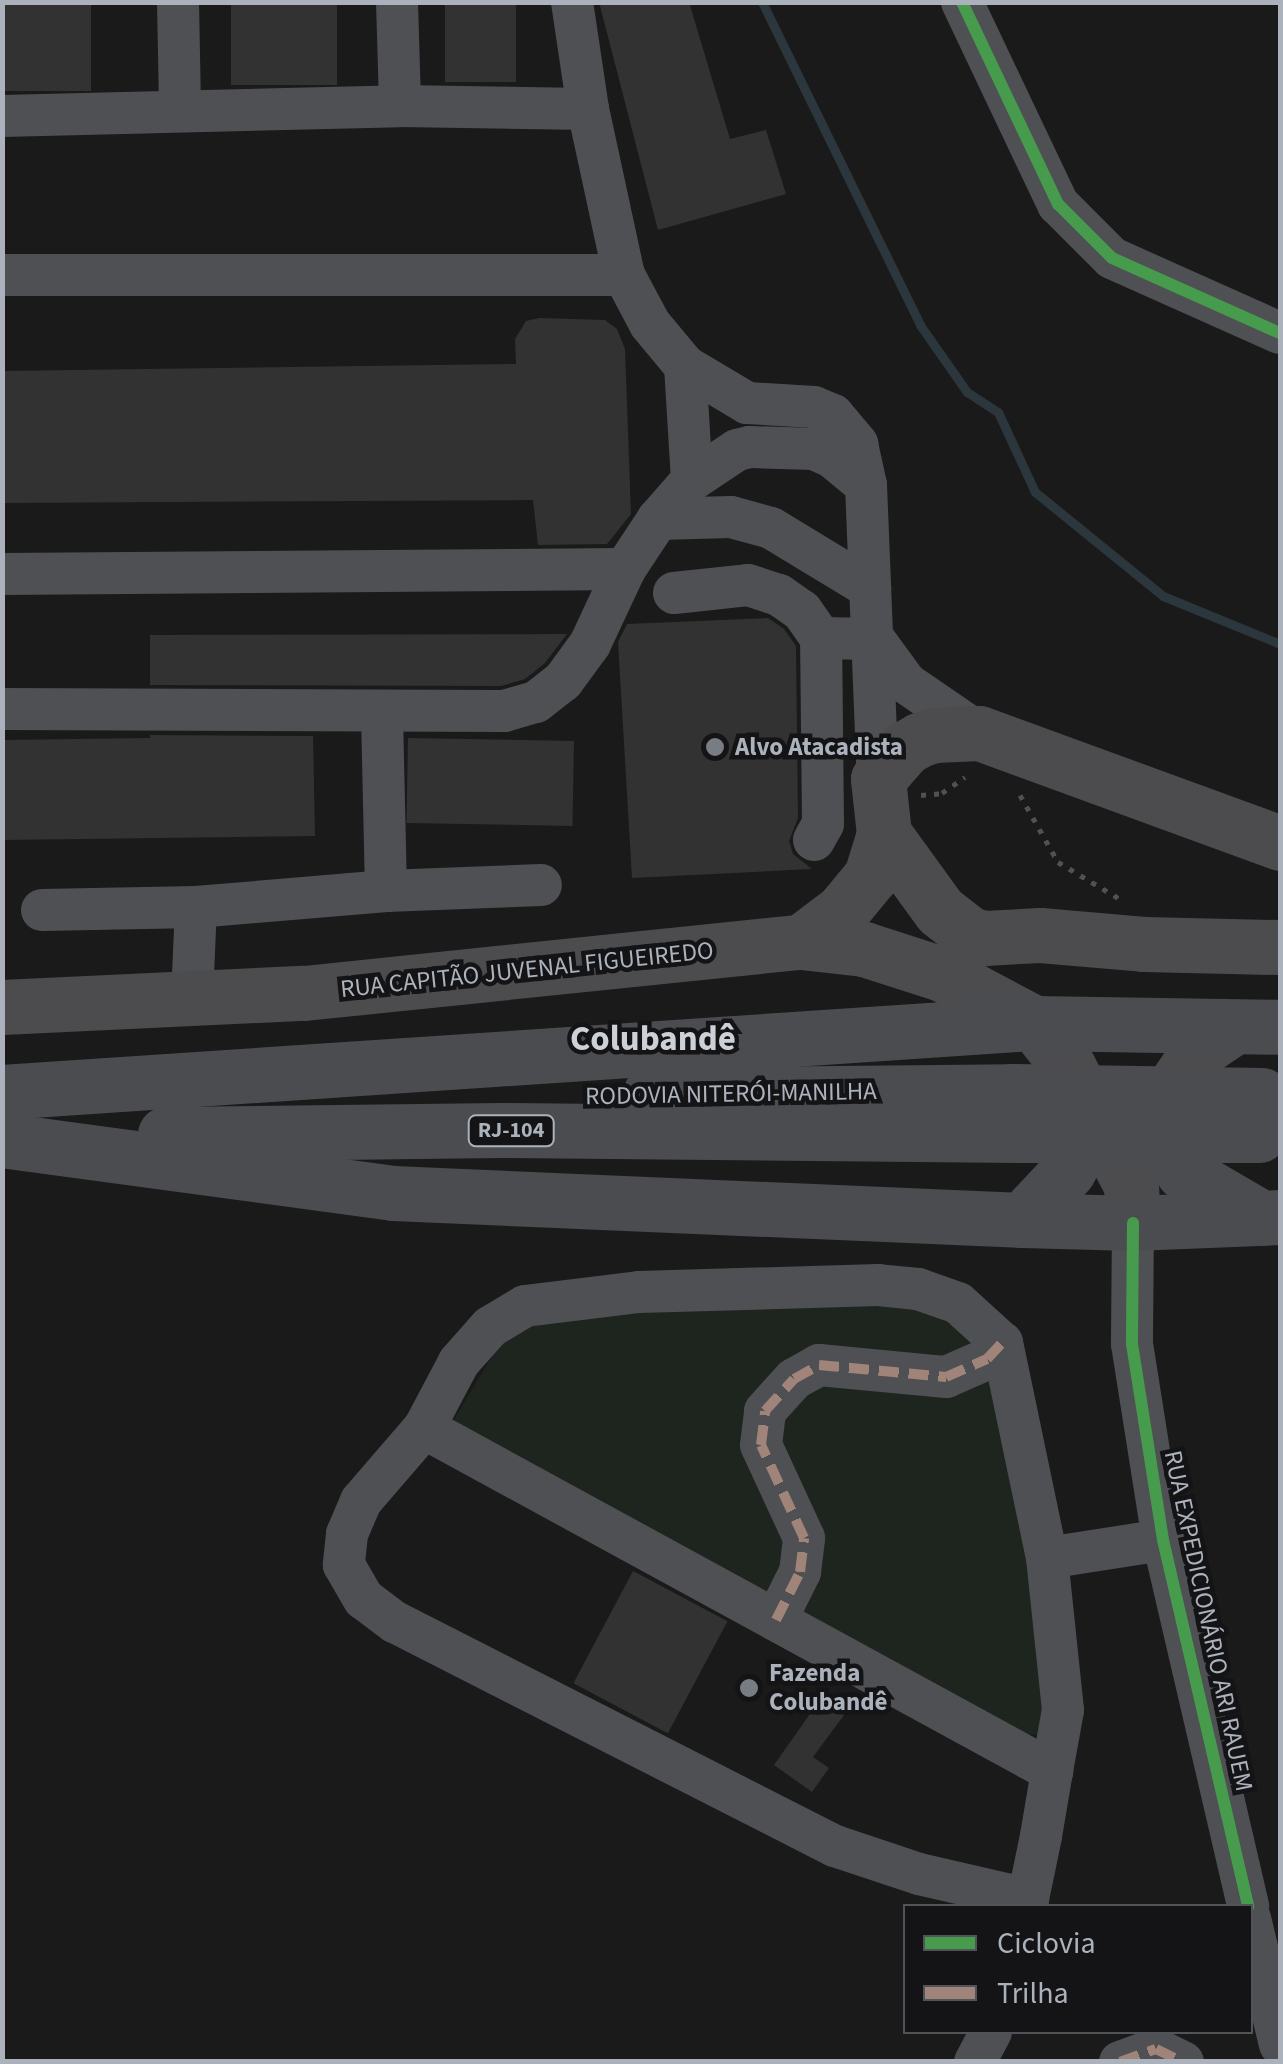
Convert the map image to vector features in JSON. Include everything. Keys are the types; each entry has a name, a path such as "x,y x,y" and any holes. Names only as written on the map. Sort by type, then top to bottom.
{"highway":[{"path":"2,1093 1034,1023 1257,1027"},
{"name":"RODOVIA NITERÓI-MANILHA","path":"2,1093 1270,1115"},
{"path":"1022,1220 1068,1171 1078,1153 1087,1104"},
{"path":"1162,1112 1167,1142 1183,1172 1271,1218"},
{"name":"RODOVIA NITERÓI-MANILHA","path":"2,1138 500,1130 1016,1113"},
{"path":"2,1138 393,1192 1022,1220 1132,1204 1271,1218"}],"main road":[{"path":"801,942 827,925 871,876 905,748 919,740 978,752 1280,842"},
{"path":"888,803 955,926 984,938 1040,935 1280,947"},
{"path":"1034,1023 1048,968 1064,948 1079,938"},
{"name":"RUA CAPITÃO JUVENAL FIGUEIREDO","path":"2,1007 362,987 801,942 864,949 911,962 1034,1023"},
{"name":"RUA EXPEDICIONÁRIO ARI RAUEM","path":"1034,1023 1068,1068 1132,1204"},
{"name":"RUA EXPEDICIONÁRIO ARI RAUEM","path":"1132,1204 1162,1112 1179,1077 1201,1049 1257,1027"}],"street":[{"path":"178,2 180,110"},
{"path":"397,2 400,106"},
{"path":"572,2 588,108 624,274 650,324 685,366 732,398 814,408 833,415 857,444 866,485 870,588 888,803"},
{"path":"962,2 1058,204 1112,258 1280,333"},
{"path":"2,116 400,106 588,108"},
{"path":"2,275 624,274"},
{"path":"685,366 692,480"},
{"path":"2,709 504,711 536,702 564,680 590,644 625,569 658,518 692,480 750,446 814,448 832,457 866,485"},
{"path":"658,518 732,518 771,528 870,588"},
{"path":"2,574 625,569"},
{"path":"674,594 748,586 780,595 802,611 822,638 823,824 814,840"},
{"path":"822,638 874,639"},
{"path":"874,639 906,683 978,752"},
{"path":"382,711 386,891"},
{"path":"42,910 196,907 386,891 541,885"},
{"path":"192,998 196,907"},
{"name":"RUA EXPEDICIONÁRIO ARI RAUEM","path":"1132,1204 1132,1344 1163,1540 1248,1904"},
{"path":"878,1286 918,1289 958,1303 1002,1343 1046,1558 1063,1710 1028,1903 919,1874 835,1846 395,1622 364,1599 344,1564 346,1534 361,1501 424,1428 459,1362 490,1326 525,1306 639,1292 878,1286"},
{"path":"776,1620 800,1572 804,1538 761,1445 765,1411 794,1379 820,1365 946,1377 987,1359 1002,1343"},
{"path":"424,1428 1052,1771"},
{"path":"1046,1558 1163,1540"},
{"path":"1253,1924 1270,1960 1280,2045"},
{"path":"975,2062 990,2034"},
{"path":"1120,2062 1156,2050 1183,2062"}],"path":[{"path":"888,803 942,792 978,752"},
{"path":"1014,784 1058,862 1135,908"}],"shaded area":[{"path":"893,1296 993,1339 1055,1711 1037,1735 1006,1734 451,1424 514,1321"}],"building":[{"path":"2,2 91,2 91,91 2,91"},
{"path":"231,2 337,2 337,85 231,85"},
{"path":"445,2 516,2 516,82 445,82"},
{"path":"599,2 689,2 730,139 766,130 786,194 658,230"},
{"path":"605,320 617,329 625,349 631,514 607,544 538,545 533,500 2,503 2,371 516,364 515,339 526,321"},
{"name":"Alvo Atacadista","path":"768,618 784,629 796,646 798,818 789,841 793,854 812,869 632,878 618,642 627,624"},
{"path":"567,634 545,663 525,679 501,686 150,685 150,635"},
{"path":"150,735 313,736 315,836 2,840 2,740"},
{"path":"408,738 574,741 572,826 407,823"},
{"path":"633,1571 727,1621 668,1733 573,1683"},
{"path":"824,1694 847,1711 813,1757 829,1768 812,1792 774,1765"}],"waterway":[{"path":"762,2 920,325 967,392 998,412 1035,492 1163,596 1280,644"}],"marked path":[{"path":"776,1620 800,1572 804,1538 761,1445 765,1411 794,1379 819,1365 946,1377 987,1359 1002,1343"},
{"path":"1120,2062 1156,2049 1183,2062"}],"cycle path":[{"path":"962,2 1058,204 1112,258 1280,333"},
{"path":"1133,1223 1132,1344 1163,1540 1248,1904"}],"place":[{"name":"Alvo Atacadista","path":"715,747"},
{"name":"Fazenda Colubandê","path":"749,1688"}],"district":[{"name":"Colubandê","path":"653,1039"}]}
